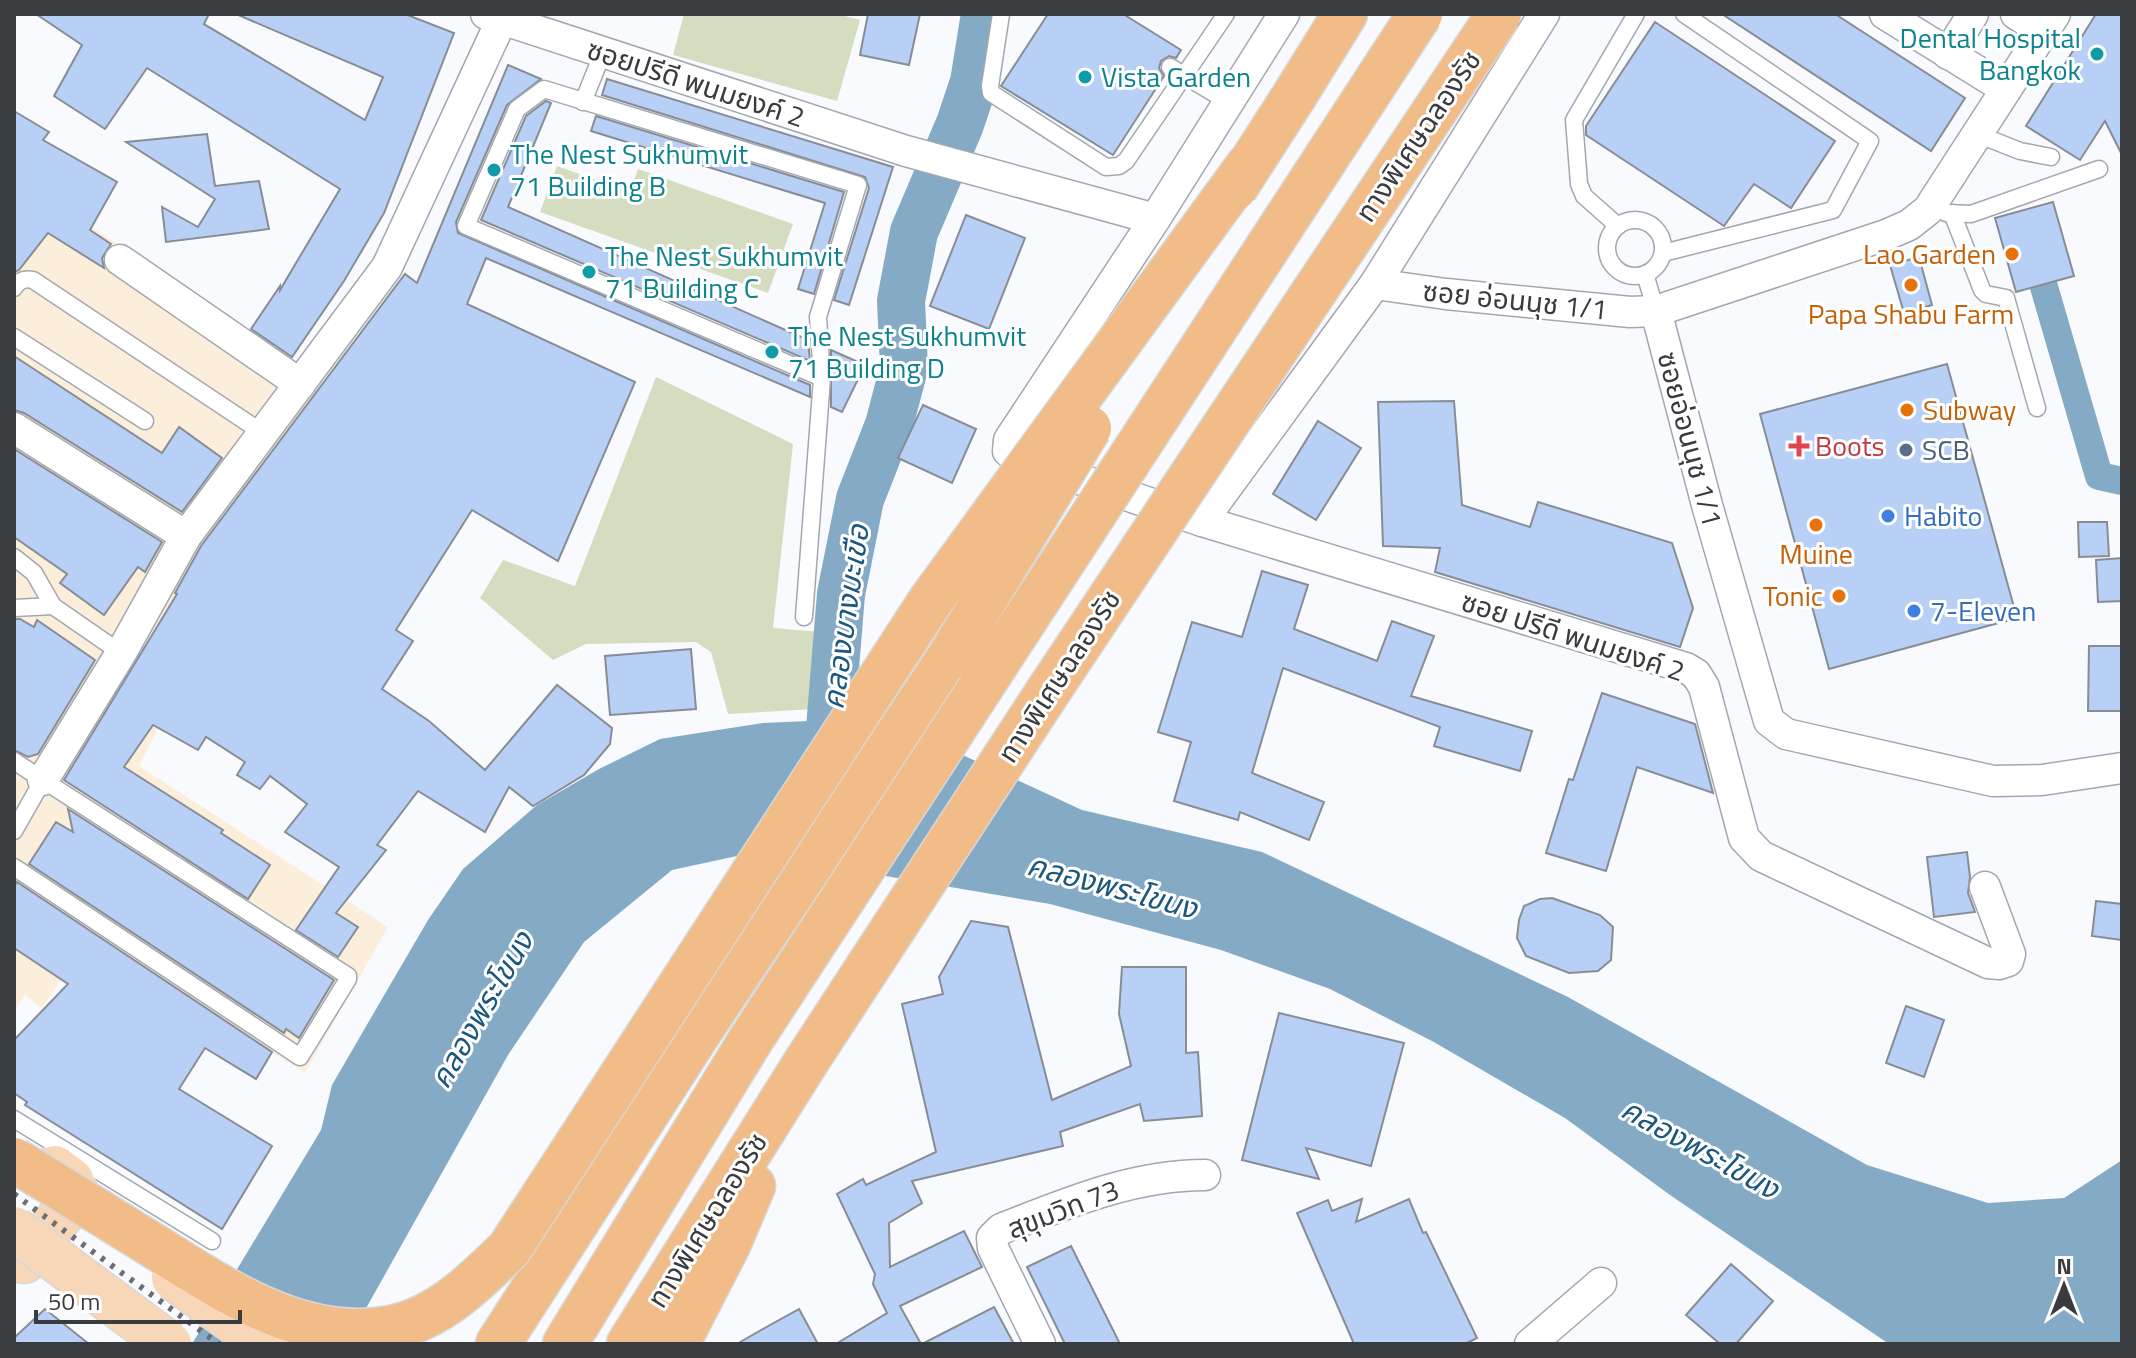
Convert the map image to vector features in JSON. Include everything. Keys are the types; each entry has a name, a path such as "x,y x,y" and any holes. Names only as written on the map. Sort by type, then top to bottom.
{"highway":[{"path":"498,1344 710,1016 949,658 1250,163 1345,14"},
{"name":"ทางพิเศษฉลองรัช","path":"565,1344 750,1041 1420,14"},
{"name":"ทางพิเศษฉลองรัช","path":"629,1344 806,1062 1499,14"},
{"path":"14,1160 201,1275 262,1310 294,1321 361,1331 397,1327 432,1312 468,1289 509,1249 931,600 1250,163"},
{"path":"677,1344 728,1245 806,1062"}],"main road":[{"path":"14,1139 71,1180 77,1196 24,1261 14,1259"},
{"path":"14,1160 265,1344"},
{"path":"14,1229 169,1344"}],"street":[{"name":"ซอย ปรีดี พนมยงค์ 2","path":"1284,14 1155,219 1009,440 1008,451 1015,457 1202,521 1686,668 1696,674 1704,687 1744,838 1761,856 1988,963 2004,963 2010,954 1985,887"},
{"path":"1202,521 1375,284 1544,14"},
{"path":"1885,14 2006,89"},
{"path":"1948,54 1973,14"},
{"path":"1656,311 1886,235 1940,212 1977,134 2050,23 2016,14"},
{"path":"43,780 121,653 186,536 387,267 494,17"},
{"name":"ซอยปรีดี พนมยงค์ 2","path":"494,17 906,151 1155,219"},
{"path":"120,260 300,384"},
{"name":"ซอย อ่อนนุช 1/1","path":"1375,284 1598,309 1656,311"},
{"name":"ซอยอ่อนนุช 1/1","path":"1656,311 1711,519 1769,721 1775,728 1786,734 1993,781 2042,780 2122,768"},
{"path":"14,428 186,536"},
{"name":"สุขุมวิท 73","path":"1040,1344 993,1248 992,1238 1001,1229 1080,1198 1130,1183 1205,1175"},
{"path":"1530,1344 1601,1283"}],"lane":[{"path":"1001,14 991,93 1106,167 1119,166 1126,161 1177,70 1226,14"},
{"path":"1618,226 1593,207 1579,184 1574,120 1636,14"},
{"path":"1663,253 1833,210 1870,141 1684,14"},
{"path":"583,102 603,52"},
{"path":"1177,70 1229,102"},
{"path":"804,617 822,378 818,317 858,185 544,89 517,109 466,226 822,378"},
{"path":"1977,134 2020,151 2051,157"},
{"path":"1940,212 1971,214 2099,169"},
{"path":"1940,212 1982,290 1986,294 2006,298 2037,408"},
{"path":"1635,220 1645,222 1659,234 1663,253 1660,262 1645,274 1628,275 1620,271 1609,258 1608,241 1618,226 1635,220"},
{"path":"1645,274 1656,311"},
{"path":"14,288 18,282 33,280 263,433"},
{"path":"14,337 145,421"},
{"path":"14,557 34,573 53,606 121,653"},
{"path":"14,608 53,606"},
{"path":"14,761 348,976 348,979 300,1057 14,867"},
{"path":"14,831 43,780"},
{"path":"14,1119 212,1241"}],"shaded area":[{"path":"14,175 356,404 245,559 139,766 388,927 305,1073 90,937 42,1008 25,995 14,1012"}],"green space":[{"path":"684,14 845,14 860,20 837,101 673,55"},
{"path":"557,166 630,192 638,169 793,224 768,293 540,212"},
{"path":"656,377 793,444 773,628 821,632 815,709 728,714 711,652 696,642 586,644 553,660 480,598 503,560 575,586"}],"water":[{"name":"คลองพระโขนง","path":"831,720 858,728 930,740 1082,810 1262,852 1568,997 1867,1165 1988,1203 2064,1198 2122,1160 2122,1344 1889,1344 1670,1195 1565,1118 1432,1041 1330,989 1221,950 1050,904 751,853 672,870 584,942 508,1055 346,1344 192,1344 321,1130 332,1085 428,920 463,869 537,805 599,769 660,739 763,723"}],"building":[{"path":"36,14 209,14 204,24 365,120 383,77 236,14 405,14 454,33 384,213 344,281 292,357 251,329 280,286 280,290 340,189 147,68 105,129 54,96 82,45"},
{"path":"868,14 920,14 909,65 860,55"},
{"name":"Vista Garden","path":"1048,14 1123,14 1181,50 1176,58 1169,56 1161,61 1159,68 1164,76 1113,155 1001,86"},
{"path":"1722,14 1835,14 1965,98 1931,151"},
{"name":"Dental Hospital Bangkok","path":"2096,14 2122,14 2122,155 2105,121 2080,160 2026,126"},
{"path":"1655,22 1835,141 1791,208 1754,184 1724,226 1586,135 1586,126"},
{"path":"508,65 541,79 507,105 456,222 458,233 810,385 810,397 486,258 467,304 635,382 558,561 472,510 396,630 413,641 382,689 429,721 485,770 557,685 612,728 610,744 584,775 533,806 509,787 485,832 418,791 377,845 386,850 336,913 358,927 338,957 296,930 339,867 285,832 307,804 270,776 260,789 237,775 245,762 206,737 198,750 153,725 124,767 223,830 221,833 270,865 248,899 64,780 177,594 201,546 405,274 417,283"},
{"path":"607,79 893,167 849,305 834,300 869,188 865,177 602,95"},
{"path":"546,101 551,103 508,207 808,340 810,361 481,220 526,116"},
{"path":"14,111 49,132 43,140 117,182 90,230 111,244 102,258 104,268 48,233 19,270 14,272"},
{"path":"596,116 844,192 814,294 798,289 825,203 591,131"},
{"path":"207,134 215,186 259,181 269,229 166,242 162,207 198,227 215,199 126,142"},
{"path":"2053,202 2074,276 2016,292 1995,218"},
{"path":"966,215 1025,238 989,329 930,306"},
{"name":"Papa Shabu Farm","path":"1919,257 1932,305 1904,313 1890,265"},
{"path":"831,350 865,365 842,412 831,407"},
{"path":"14,356 162,453 179,427 222,458 182,512 24,413 14,410"},
{"name":"Habito","path":"1947,364 2017,618 1829,669 1760,414"},
{"path":"1454,401 1462,505 1530,527 1538,502 1672,543 1693,608 1680,647 1435,572 1440,548 1383,546 1378,402"},
{"path":"923,405 976,429 952,483 898,458"},
{"path":"1318,421 1361,448 1316,520 1273,494"},
{"path":"14,449 162,542 145,572 138,567 104,615 60,583 67,574 14,537"},
{"path":"2078,522 2107,522 2109,556 2079,557"},
{"path":"2122,558 2122,601 2098,602 2096,560"},
{"path":"1262,571 1308,585 1294,629 1377,661 1392,621 1434,636 1411,696 1532,731 1520,771 1434,746 1440,727 1283,668 1252,773 1324,802 1309,840 1240,812 1238,820 1174,801 1191,742 1158,732 1192,622 1242,637"},
{"path":"14,619 34,627 37,620 95,660 38,754 28,757 14,750"},
{"path":"2089,646 2122,646 2122,711 2088,711"},
{"path":"691,649 696,709 610,715 605,656"},
{"path":"1602,693 1695,724 1713,793 1637,767 1606,871 1546,853 1569,779 1573,780"},
{"path":"68,809 334,980 299,1038 286,1029 284,1033 29,864 56,822 73,832"},
{"path":"1967,852 1968,893 1975,912 1934,917 1927,857"},
{"path":"17,882 272,1052 256,1079 205,1048 179,1089 272,1146 222,1229 25,1105 27,1102 14,1093 14,1040 68,984 14,948 14,887"},
{"path":"1552,898 1600,915 1613,927 1611,960 1598,971 1569,973 1526,956 1517,938 1524,906"},
{"path":"2096,901 2122,904 2122,940 2092,936"},
{"path":"971,921 1008,927 1052,1100 1131,1066 1119,1014 1122,967 1186,967 1186,1053 1198,1052 1202,1116 1144,1121 1140,1104 1060,1132 1063,1146 912,1181 922,1203 889,1223 890,1267 964,1231 982,1267 900,1306 921,1344 836,1344 887,1313 873,1284 875,1274 837,1194 863,1179 866,1185 936,1152 902,1004 943,994 939,977"},
{"path":"1906,1006 1944,1020 1924,1077 1886,1063"},
{"path":"1279,1013 1404,1043 1371,1166 1306,1148 1319,1179 1242,1160"},
{"path":"1362,1199 1356,1222 1409,1199 1477,1338 1465,1344 1354,1344 1297,1213 1328,1200 1332,1211"},
{"path":"1071,1246 1120,1344 1065,1344 1027,1267"},
{"path":"1731,1264 1773,1301 1736,1344 1720,1344 1686,1315"},
{"path":"994,1307 1014,1344 922,1344"},
{"path":"45,1309 89,1344 14,1344 14,1338"},
{"path":"799,1309 818,1344 737,1344 770,1325"}],"waterway":[{"name":"คลองบางมะเขือ","path":"826,777 841,594 860,499 889,425 904,368 901,301 914,232 960,124 974,82 985,14"},
{"path":"2033,249 2099,476 2122,481"}],"railway":[{"path":"14,1194 219,1344"},
{"path":"14,1220 182,1344"}],"place":[{"name":"Dental Hospital Bangkok","path":"2097,54"},
{"name":"Vista Garden","path":"1085,77"},
{"name":"The Nest Sukhumvit 71 Building B","path":"494,170"},
{"name":"Lao Garden","path":"2012,254"},
{"name":"The Nest Sukhumvit 71 Building C","path":"589,272"},
{"name":"Papa Shabu Farm","path":"1911,285"},
{"name":"The Nest Sukhumvit 71 Building D","path":"772,352"},
{"name":"Subway","path":"1907,410"},
{"name":"Boots","path":"1799,446"},
{"name":"SCB","path":"1906,450"},
{"name":"Habito","path":"1888,516"},
{"name":"Muine","path":"1816,525"},
{"name":"Tonic","path":"1839,596"},
{"name":"7-Eleven","path":"1914,611"}]}
